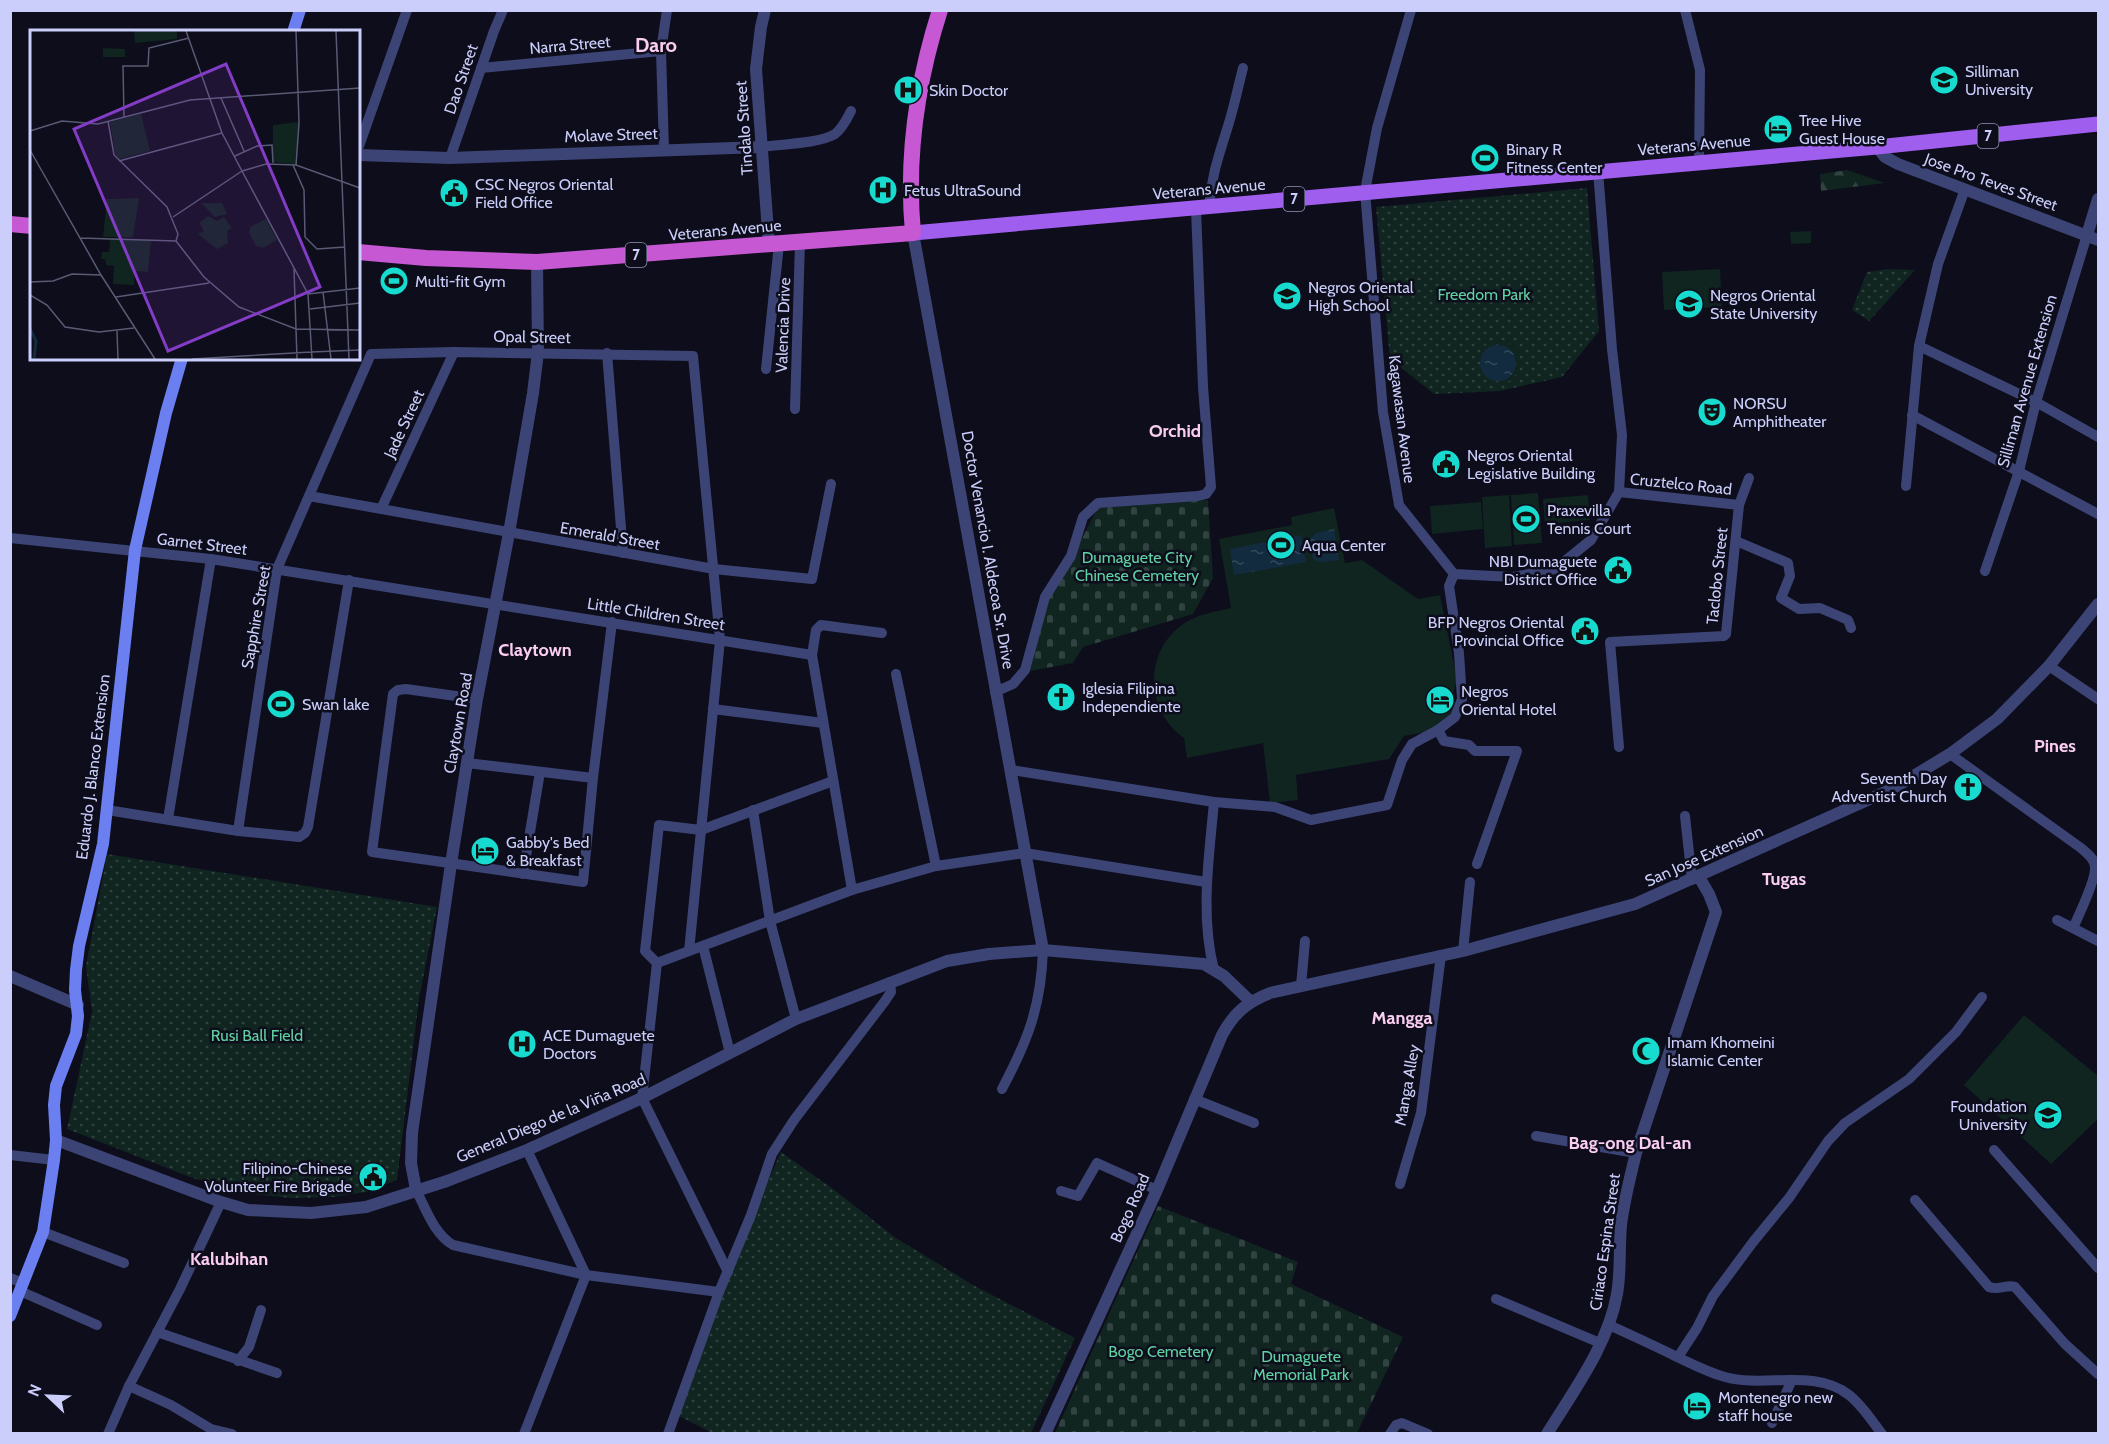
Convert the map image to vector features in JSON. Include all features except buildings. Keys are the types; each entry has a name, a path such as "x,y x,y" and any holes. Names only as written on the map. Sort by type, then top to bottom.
{"highway":[{"name":"Doctor Venancio I. Aldecoa Sr. Drive","path":"913,233 910,201 912,154 921,88 940,10"},
{"path":"10,224 30,226"},
{"name":"Veterans Avenue","path":"360,252 426,258 537,262 913,233"}],"main road":[{"path":"294,30 300,10"},
{"name":"Veterans Avenue","path":"913,233 1877,147 2098,124"},
{"name":"Eduardo J. Blanco Extension","path":"10,1316 43,1232 56,1140 54,1105 56,1086 75,1034 78,1005 75,990 77,962 101,853 107,810 135,550 166,413 181,360"}],"street":[{"path":"360,142 407,10"},
{"name":"Dao Street","path":"450,158 504,10"},
{"path":"664,150 661,51 667,10"},
{"name":"Tindalo Street","path":"765,10 756,69 761,147 774,244"},
{"name":"Kagawasan Avenue","path":"1411,10 1377,128 1365,192 1383,412 1399,505 1454,574"},
{"path":"1685,10 1700,70 1699,162"},
{"name":"Narra Street","path":"481,68 661,51"},
{"path":"995,692 1013,684 1025,670 1045,597 1071,556 1083,517 1098,503 1198,496 1206,494 1211,487 1203,387 1203,208 1243,68"},
{"name":"Molave Street","path":"360,155 450,158 761,147 822,139 835,134 851,111"},
{"name":"Jose Pro Teves Street","path":"1877,147 1885,157 1898,164 2093,237"},
{"path":"1011,771 1214,802 1275,807 1311,820 1387,805 1402,760 1412,744 1438,730 1455,717 1462,699 1459,653 1449,586 1454,574 1513,577 1555,569 1591,540 1619,492 1622,435 1612,349 1598,171"},
{"path":"1906,486 1920,346 1938,264 1965,189"},
{"name":"Silliman Avenue Extension","path":"1985,571 2019,471 2036,402 2093,237 2098,199"},
{"name":"Doctor Venancio I. Aldecoa Sr. Drive","path":"913,233 1043,951 1040,994 1035,1015 1017,1060 1002,1089"},
{"name":"Valencia Drive","path":"795,409 800,242"},
{"path":"766,369 774,244"},
{"name":"Claytown Road","path":"416,1190 411,1163 412,1134 451,864 477,699 509,533 538,352 537,262"},
{"path":"1920,346 2036,402 2098,437"},
{"name":"Jade Street","path":"381,509 454,352"},
{"name":"Opal Street","path":"371,354 538,352 693,356 714,569"},
{"path":"607,353 623,553"},
{"name":"Sapphire Street","path":"238,831 277,569 371,354"},
{"path":"1912,415 2098,514"},
{"name":"Taclobo Street","path":"1619,747 1610,642 1724,636 1726,634 1739,505 1749,478"},
{"name":"Emerald Street","path":"309,496 714,569 812,579 831,484"},
{"name":"Cruztelco Road","path":"1619,492 1739,505"},
{"name":"Garnet Street","path":"10,538 211,559 496,603"},
{"path":"1736,541 1788,563 1790,576 1781,598 1799,609 1820,608 1831,612 1848,620 1851,628"},
{"path":"168,819 211,559"},
{"path":"688,951 720,640 714,569"},
{"path":"107,810 238,831 299,837 305,833 350,580"},
{"name":"Little Children Street","path":"496,603 812,655"},
{"name":"San Jose Extension","path":"1250,1001 1270,993 1463,951 1635,904 1892,789 1950,754 1997,719 2049,666 2098,604"},
{"path":"477,699 406,689 395,692 392,699 372,852 583,882 612,622"},
{"path":"852,890 812,655 816,630 821,625 882,633"},
{"path":"2049,666 2098,699"},
{"path":"896,674 936,866"},
{"path":"713,709 823,723"},
{"path":"1438,730 1444,741 1469,745 1475,751 1517,751 1477,864"},
{"path":"1950,754 2090,856 2094,862 2094,873 2073,928"},
{"path":"467,763 593,778"},
{"path":"523,874 540,772"},
{"path":"657,963 645,951 659,825 701,831 833,781"},
{"path":"1214,802 1206,882 1209,948 1214,970"},
{"path":"753,810 770,921 796,1019"},
{"path":"1685,816 1695,878"},
{"path":"657,963 852,890 936,866 1025,853 1206,882"},
{"name":"Ciriaco Espina Street","path":"1547,1434 1609,1325 1617,1294 1621,1224 1628,1184 1716,912 1709,894 1695,878"},
{"path":"1463,951 1470,882"},
{"path":"2057,920 2098,941"},
{"path":"1301,986 1305,941"},
{"path":"703,946 730,1053"},
{"name":"General Diego de la Viña Road","path":"56,1140 248,1210 311,1213 366,1207 447,1181 527,1150 642,1098 796,1019 947,961 989,954 1043,951 1204,964 1236,986 1250,1001"},
{"name":"Manga Alley","path":"1400,1184 1421,1113 1441,955"},
{"path":"657,963 642,1098 728,1272"},
{"path":"10,976 78,1005"},
{"path":"668,1434 772,1154 794,1120 885,1001 891,992 890,982"},
{"path":"1678,1357 1697,1328 1713,1296 1789,1198 1828,1141 1845,1123 1909,1079 1956,1032 1982,997"},
{"name":"Bogo Road","path":"1046,1434 1157,1190 1228,1023 1250,1001"},
{"path":"1194,1099 1254,1123"},
{"path":"1536,1136 1636,1154"},
{"path":"524,1434 586,1275 527,1150"},
{"path":"1994,1150 2098,1268"},
{"path":"10,1155 54,1160"},
{"path":"1061,1191 1078,1196 1097,1164 1157,1190"},
{"path":"416,1190 440,1234 453,1245 586,1275 719,1292"},
{"path":"1915,1200 1989,1287 1999,1289 2008,1286 2015,1287 2065,1344 2098,1374"},
{"path":"108,1434 129,1386 180,1289 221,1202"},
{"path":"43,1232 124,1263"},
{"path":"10,1278 21,1287 97,1325"},
{"path":"1496,1299 1600,1343"},
{"path":"238,1361 249,1347 261,1310"},
{"path":"1609,1325 1708,1372 1729,1378 1812,1381 1842,1390 1852,1397 1882,1434"},
{"path":"157,1332 277,1373"},
{"path":"1772,1423 1791,1382"},
{"path":"129,1386 171,1405 210,1431 232,1434"},
{"path":"1390,1434 1396,1425 1402,1423 1428,1434"}],"green space":[{"path":"1847,170 1885,183 1821,191 1820,174"},
{"name":"Freedom Park","path":"1587,188 1599,331 1562,377 1500,391 1434,394 1390,359 1376,207"},
{"path":"1811,231 1811,243 1791,244 1790,232"},
{"path":"1720,269 1722,307 1664,310 1662,272"},
{"path":"1888,269 1915,270 1869,321 1852,310 1867,272"},
{"path":"1496,341 1506,342 1513,346 1520,359 1517,374 1502,385 1502,382 1512,376 1517,368 1512,352 1505,346 1497,344 1489,347 1481,357 1478,356 1484,346"},
{"name":"Praxevilla Tennis Court","path":"1538,493 1542,543 1514,545 1511,495"},
{"path":"1509,495 1512,546 1485,548 1482,497"},
{"path":"1588,495 1590,520 1545,524 1543,499"},
{"name":"Dumaguete City Chinese Cemetery","path":"1208,500 1213,578 1193,614 1083,647 1073,663 1030,671 1050,594 1066,570 1098,507"},
{"path":"1481,502 1483,529 1432,534 1430,506"},
{"path":"1334,508 1345,563 1362,560 1418,599 1440,595 1457,680 1451,702 1457,706 1438,730 1404,736 1389,759 1296,775 1298,800 1270,803 1263,743 1187,758 1184,738 1172,727 1157,700 1154,684 1155,668 1159,653 1167,639 1179,627 1197,617 1231,608 1219,539 1292,525 1291,517"},
{"name":"Rusi Ball Field","path":"107,854 437,907 419,999 397,1180 366,1192 333,1197 292,1198 240,1193 190,1177 67,1129 92,1012 86,966"},
{"name":"Foundation University","path":"2024,1015 2098,1076 2098,1119 2051,1164 1964,1085"},
{"path":"781,1152 896,1238 973,1285 1075,1338 1031,1433 712,1433 679,1416 737,1249"},
{"path":"1158,1206 1298,1262 1291,1284 1403,1337 1357,1433 1055,1433"}],"water":[{"path":"1498,345 1511,350 1516,363 1511,376 1498,381 1485,376 1480,363 1485,350"},
{"path":"1334,529 1339,560 1320,562 1313,559 1310,539 1316,533"},
{"path":"1301,535 1306,562 1234,575 1230,549"}],"place":[{"name":"Silliman University","path":"1944,80"},
{"name":"Skin Doctor","path":"908,90"},
{"name":"Tree Hive Guest House","path":"1778,129"},
{"name":"Binary R Fitness Center","path":"1485,158"},
{"name":"Fetus UltraSound","path":"883,190"},
{"name":"CSC Negros Oriental Field Office","path":"454,193"},
{"name":"Multi-fit Gym","path":"394,281"},
{"name":"Negros Oriental High School","path":"1287,296"},
{"name":"Negros Oriental State University","path":"1689,304"},
{"name":"NORSU Amphitheater","path":"1712,412"},
{"name":"Negros Oriental Legislative Building","path":"1446,464"},
{"name":"Praxevilla Tennis Court","path":"1526,519"},
{"name":"Aqua Center","path":"1281,545"},
{"name":"NBI Dumaguete District Office","path":"1618,570"},
{"name":"BFP Negros Oriental Provincial Office","path":"1585,631"},
{"name":"Iglesia Filipina Independiente","path":"1061,697"},
{"name":"Negros Oriental Hotel","path":"1440,700"},
{"name":"Swan lake","path":"281,704"},
{"name":"Seventh Day Adventist Church","path":"1968,787"},
{"name":"Gabby's Bed & Breakfast","path":"485,851"},
{"name":"ACE Dumaguete Doctors","path":"522,1044"},
{"name":"Imam Khomeini Islamic Center","path":"1646,1051"},
{"name":"Foundation University","path":"2048,1115"},
{"name":"Filipino-Chinese Volunteer Fire Brigade","path":"373,1177"},
{"name":"Montenegro new staff house","path":"1697,1406"}],"district":[{"name":"Daro","path":"656,45"},
{"name":"Orchid","path":"1175,431"},
{"name":"Claytown","path":"535,650"},
{"name":"Pines","path":"2055,746"},
{"name":"Tugas","path":"1784,879"},
{"name":"Mangga","path":"1402,1018"},
{"name":"Bag-ong Dal-an","path":"1630,1143"},
{"name":"Kalubihan","path":"229,1259"}],"park label":[{"name":"Bogo Cemetery","path":"1161,1351"},
{"name":"Dumaguete Memorial Park","path":"1301,1365"}]}
